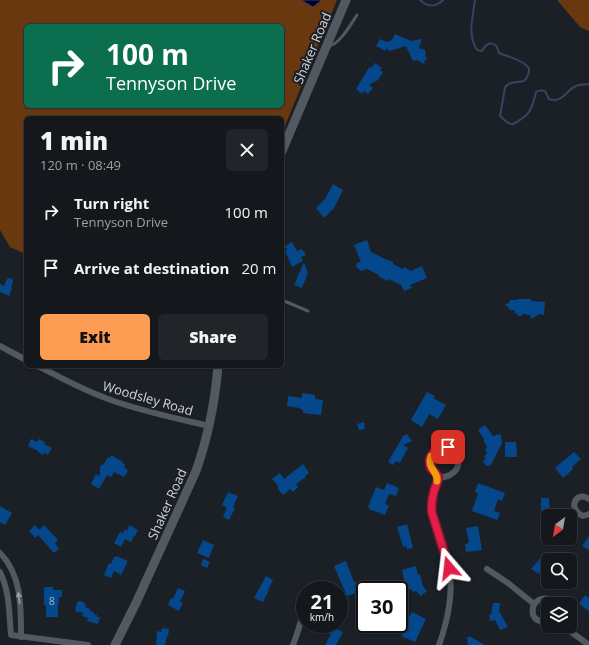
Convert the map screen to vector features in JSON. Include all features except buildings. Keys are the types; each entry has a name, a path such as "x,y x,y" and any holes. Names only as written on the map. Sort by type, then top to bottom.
{"main road":[{"name":"Shaker Road","path":"284,146 346,0"},
{"name":"Shaker Road","path":"115,645 136,603 196,471 211,417 218,368"}],"street":[{"path":"0,346 24,359"},
{"name":"Woodsley Road","path":"42,368 81,388 107,399 144,411 209,426"},
{"path":"438,479 449,476 455,472 458,466 459,460 457,454 448,447 438,449 430,456 430,466 437,475 438,479 432,498 431,507 449,568 451,582 448,614 439,645"},
{"path":"589,499 585,496 581,496 576,500 574,505 575,510 579,514 583,516 589,514"},
{"path":"0,553 10,566 18,587 21,610 21,637"},
{"path":"487,569 508,583 534,604"},
{"path":"0,572 8,596 11,635 88,645"},
{"path":"541,599 534,604 533,611 535,619 541,622"},
{"path":"293,645 297,633"},
{"path":"573,633 589,645"}],"lane":[{"path":"326,46 334,45 339,40 357,15"},
{"path":"284,301 308,310"}],"shaded area":[{"path":"0,0 337,0 284,128 284,116 24,116 24,253 10,247 0,230"},
{"path":"557,0 589,0 589,31 580,27"}],"water":[{"path":"301,0 322,0 313,7"}],"waterway":[{"path":"420,0 432,6 443,0"},
{"path":"475,0 471,32 477,50 482,51 487,45 492,43 496,46 499,53 522,62 529,69 524,81 510,83 505,88 500,116 507,123 513,124 527,115 537,91 545,91 549,99 557,100 576,86 589,84"}],"slow traffic":[{"path":"431,456 430,466 437,475 437,481"}],"route":[{"path":"448,447 441,448 432,453 430,456 430,466 437,475 438,479 432,498 432,513 449,568"}]}
